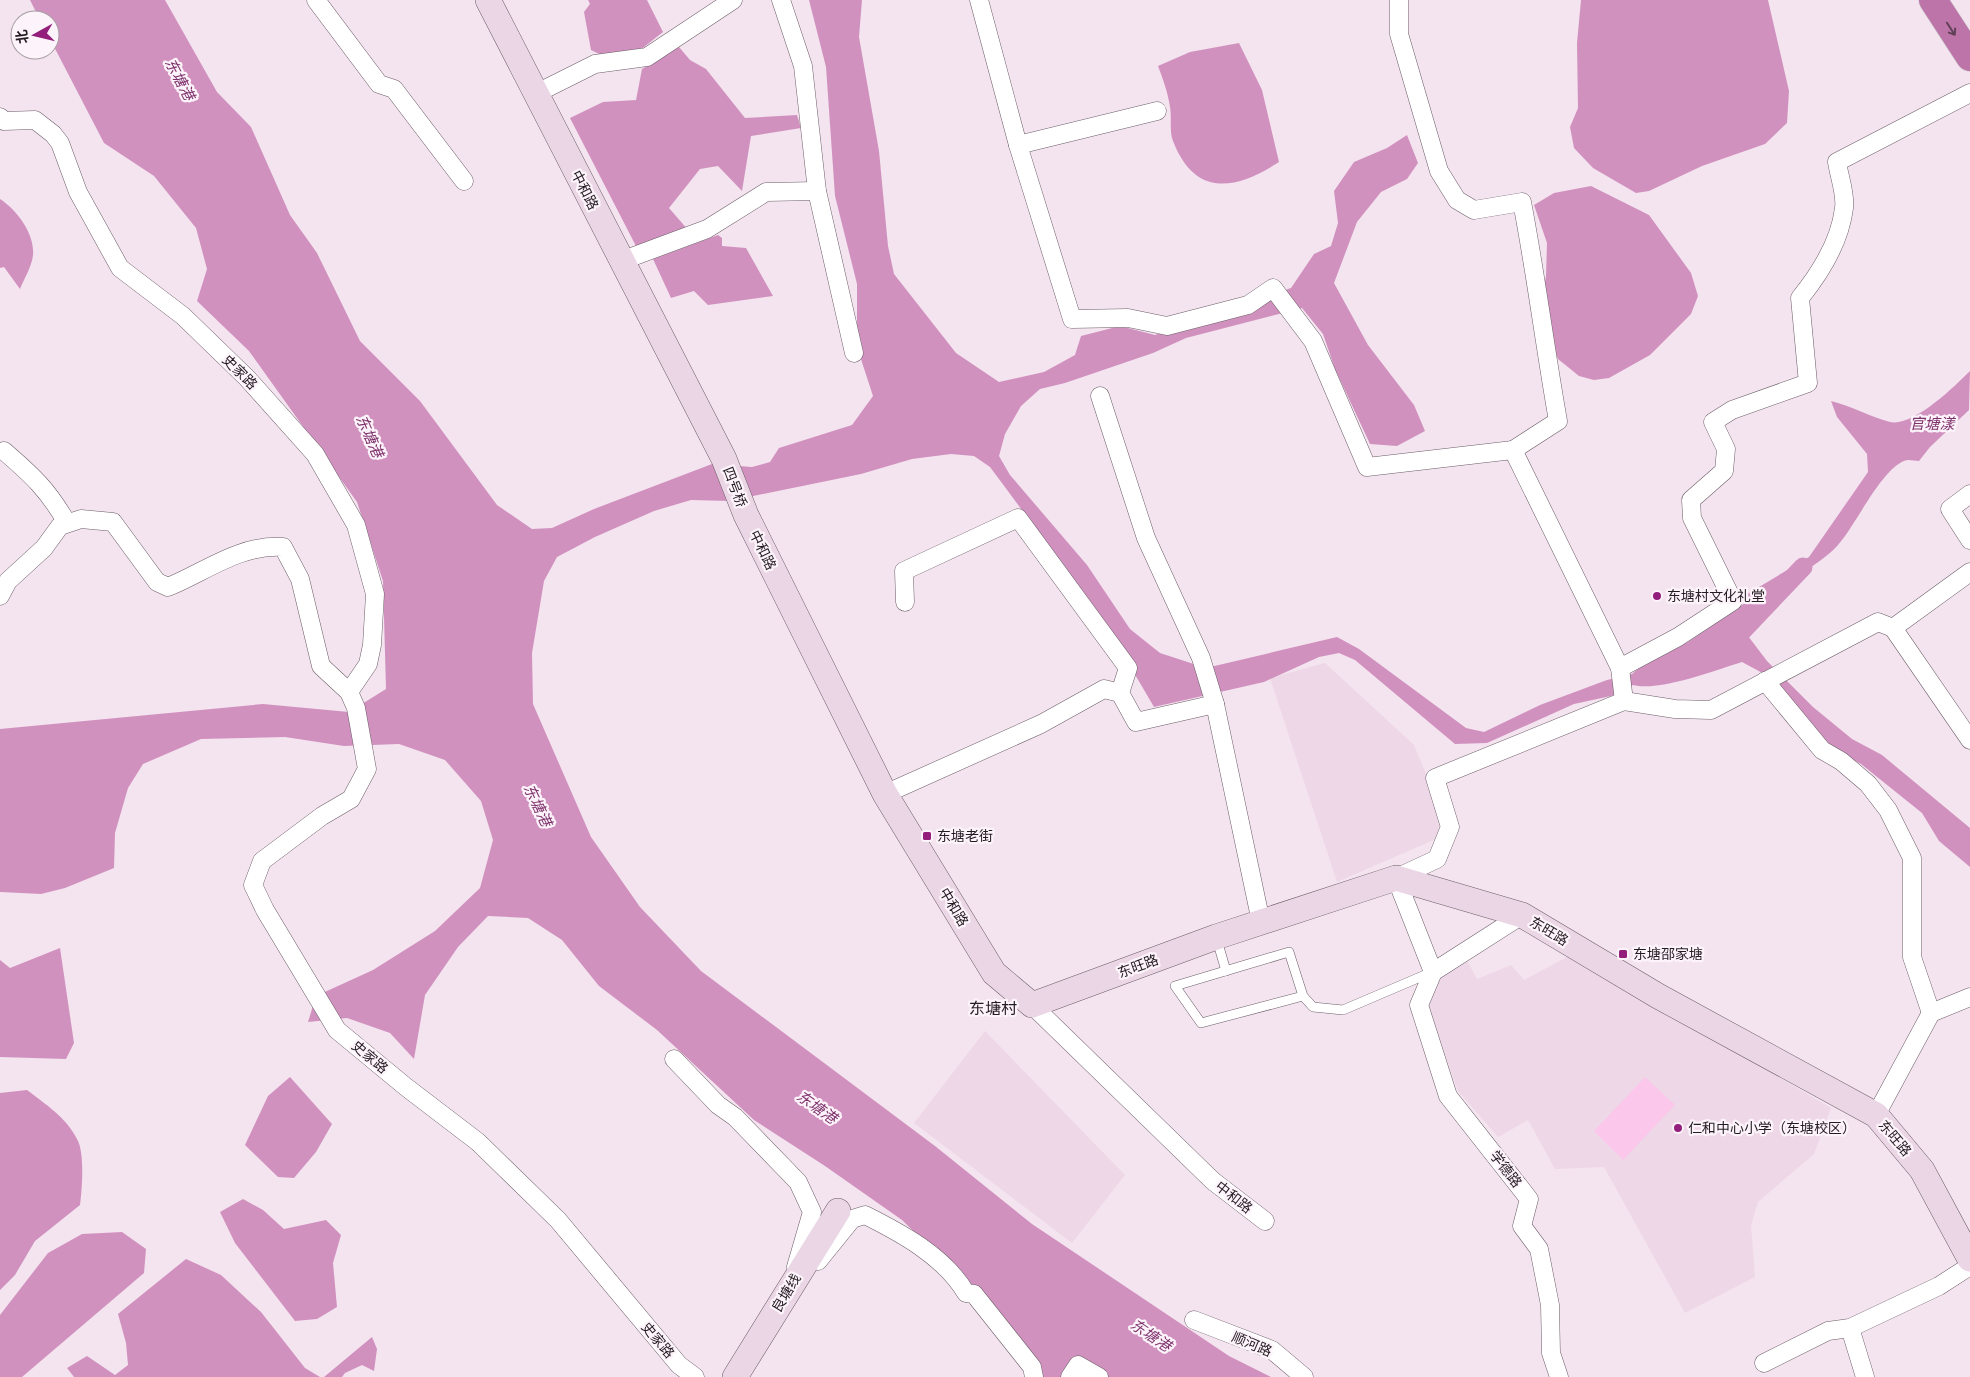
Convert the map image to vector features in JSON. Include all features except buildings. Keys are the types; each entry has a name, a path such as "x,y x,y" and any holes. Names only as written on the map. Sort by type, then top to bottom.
{"highway":[{"path":"1933,0 1970,57"}],"street":[{"path":"316,0 378,84 394,89 464,181"},
{"name":"中和路","path":"488,0 724,459"},
{"path":"535,94 595,64 647,57 733,0"},
{"path":"781,0 802,66 817,191 854,353"},
{"path":"979,0 1018,145 1072,319 1128,318 1167,326 1248,305 1273,288 1313,341 1367,467 1513,450 1558,421 1522,202 1474,210 1457,200 1452,193 1440,172 1413,86 1399,34 1399,0"},
{"path":"1522,915 1432,972 1396,878 1437,860 1450,826 1434,778 1622,684 1678,637 1733,601 1692,518 1691,500 1724,471 1726,448 1713,422 1732,410 1808,383 1800,298 1818,276 1834,245 1844,207 1837,162 1970,93"},
{"path":"1018,145 1157,111"},
{"name":"史家路","path":"0,117 4,121 35,120 52,134 60,143 78,192 120,268 182,316 246,378 316,454 356,525 375,594 372,645 368,664 349,692"},
{"path":"621,261 707,229 766,192 817,191"},
{"path":"1100,396 1146,538 1201,658 1215,704 1262,922"},
{"path":"1513,450 1622,684 1674,709 1711,710 1878,622 1893,628 1970,740"},
{"path":"0,596 8,581 44,548 60,526 67,523 51,496 32,475 4,451"},
{"name":"四号桥","path":"724,459 746,515"},
{"path":"1970,494 1950,509 1970,540"},
{"name":"中和路","path":"746,515 885,794 994,973 1032,1005 1213,1182 1265,1221"},
{"name":"史家路","path":"67,523 81,518 113,522 157,582 168,587 186,580 232,555 283,547 300,579 321,666 349,692 356,708 367,769 351,799 322,816 262,861 254,885 266,910 337,1030 406,1087 478,1142 558,1220 679,1366 695,1377"},
{"path":"905,602 904,571 1018,518 1128,668 1120,694"},
{"path":"1893,628 1970,572"},
{"path":"1765,681 1822,750 1841,762 1868,784 1888,810 1912,858 1912,957 1931,1013"},
{"path":"885,794 1041,724 1104,689 1120,694 1136,722 1215,704"},
{"name":"东旺路","path":"1032,1005 1216,937 1396,878 1522,915 1658,996 1876,1115 1922,1170 1970,1259"},
{"name":"学德路","path":"1432,972 1419,1005 1448,1096 1529,1199 1522,1226 1539,1249 1550,1305 1551,1353 1559,1377"},
{"path":"1876,1115 1931,1013 1970,997"},
{"path":"674,1059 718,1105 735,1117 798,1182 812,1212 793,1282"},
{"name":"良塘线","path":"735,1377 838,1211"},
{"path":"793,1282 818,1261 852,1219 864,1215 916,1244 957,1278 966,1292 974,1294 1032,1367 1034,1377"},
{"path":"1764,1363 1828,1331 1850,1328 1939,1286 1970,1266"},
{"name":"顺河路","path":"1194,1320 1272,1350 1304,1377"},
{"path":"1850,1328 1865,1377"},
{"path":"1070,1377 1078,1365 1099,1377"}],"lane":[{"path":"1216,937 1226,971"},
{"path":"1303,996 1201,1023 1175,986 1289,952 1303,996 1313,1007 1342,1010 1432,972"}],"shaded area":[{"path":"1325,663 1414,745 1447,824 1443,836 1337,882 1270,678"},
{"name":"仁和中心小学（东塘校区）","path":"1571,955 1831,1108 1814,1154 1758,1202 1751,1225 1755,1277 1685,1313 1604,1167 1555,1169 1528,1120 1498,1137 1458,1091 1426,1001 1432,984 1466,959 1477,979 1511,965 1524,980"},
{"path":"985,1031 1125,1175 1072,1243 914,1123"},
{"path":"1645,1077 1675,1105 1623,1160 1594,1131"}],"water":[{"path":"30,0 165,0 217,92 251,127 290,215 317,253 360,341 420,401 497,505 532,529 552,528 594,509 712,464 752,467 770,462 779,448 852,425 873,396 857,347 857,284 835,196 826,67 809,0 862,0 859,37 879,151 888,246 894,274 956,353 999,382 1044,372 1075,355 1081,336 1120,326 1155,335 1291,288 1314,254 1331,246 1338,223 1334,191 1354,162 1387,148 1407,135 1418,163 1407,179 1381,192 1357,222 1334,283 1368,345 1414,405 1425,431 1397,446 1370,444 1335,369 1323,334 1302,308 1186,338 1153,353 1065,383 1040,389 1021,406 1005,434 999,456 1010,475 1087,565 1130,629 1160,653 1206,668 1337,637 1359,649 1466,728 1484,732 1540,705 1607,680 1632,674 1645,663 1688,642 1745,603 1744,596 1809,557 1868,472 1867,454 1837,417 1831,401 1883,420 1899,422 1910,418 1933,404 1970,371 1969,410 1930,447 1919,461 1906,460 1895,467 1877,487 1838,545 1828,555 1769,597 1757,608 1748,620 1745,632 1767,661 1813,707 1852,739 1882,755 1970,828 1970,867 1939,841 1922,813 1861,764 1834,750 1768,676 1742,662 1672,683 1644,686 1633,685 1611,696 1574,704 1487,743 1455,744 1355,660 1339,653 1319,657 1264,682 1154,707 1136,675 1055,555 990,467 974,456 951,454 912,459 861,474 729,501 691,500 654,511 595,537 557,557 544,581 532,653 533,704 591,837 640,907 701,971 935,1146 1032,1224 1229,1356 1271,1377 1031,1377 1033,1371 1020,1367 970,1286 902,1220 825,1166 754,1120 657,1030 599,986 562,940 528,918 488,916 458,947 425,995 414,1059 390,1033 347,1018 308,1022 316,996 373,970 435,931 480,888 493,840 481,801 445,760 399,744 344,746 285,737 201,739 143,764 128,788 115,833 114,868 65,888 41,894 0,892 0,729 263,704 349,712 386,689 383,581 357,502 249,351 197,301 207,269 196,228 154,176 104,143 60,58 60,10 35,10"},
{"path":"588,0 647,0 663,32 635,54 609,59 591,50 584,12 590,4"},
{"path":"1581,0 1768,0 1789,91 1787,123 1765,144 1702,166 1649,191 1636,193 1593,168 1574,148 1570,127 1578,108 1577,43"},
{"path":"1239,43 1262,90 1279,162 1247,179 1232,183 1218,183 1205,180 1193,172 1182,159 1173,141 1171,111 1158,66 1190,52"},
{"path":"679,47 690,60 706,69 745,118 797,115 801,128 751,136 742,191 718,166 700,169 669,208 689,231 637,248 570,118 603,102 636,100 642,69"},
{"path":"1591,186 1649,215 1691,273 1698,296 1691,314 1650,355 1609,378 1594,380 1579,376 1558,359 1546,330 1540,302 1546,277 1547,243 1534,205 1554,193"},
{"path":"0,199 13,209 24,223 33,247 30,268 20,289 4,267 0,268"},
{"path":"718,235 722,238 722,246 746,248 773,296 708,305 694,291 671,298 653,259"},
{"path":"60,948 74,1043 66,1059 0,1057 0,960 10,968"},
{"path":"290,1077 332,1124 316,1152 294,1178 278,1177 245,1145 268,1096"},
{"path":"27,1090 67,1124 80,1145 82,1181 80,1205 35,1241 15,1275 0,1290 0,1093"},
{"path":"243,1199 263,1210 284,1229 326,1220 341,1235 333,1263 337,1307 317,1319 295,1321 235,1243 220,1212"},
{"path":"122,1232 146,1249 144,1273 22,1377 0,1377 0,1315 48,1253 82,1234"},
{"path":"186,1259 221,1275 261,1312 305,1368 320,1377 74,1377 67,1368 87,1356 115,1375 128,1365 126,1343 118,1314"},
{"path":"372,1337 377,1349 374,1371 362,1365 345,1373 342,1377 324,1377"}],"waterway":[{"path":"1727,647 1803,567"}],"place":[{"name":"东塘村文化礼堂","path":"1657,596"},
{"name":"东塘老街","path":"927,836"},
{"name":"东塘邵家塘","path":"1623,954"},
{"name":"仁和中心小学（东塘校区）","path":"1678,1128"}],"district":[{"name":"东塘村","path":"993,1008"}],"water label":[{"name":"东塘港","path":"180,79"},
{"name":"官塘漾","path":"1932,423"},
{"name":"东塘港","path":"370,436"},
{"name":"东塘港","path":"538,805"},
{"name":"东塘港","path":"817,1107"},
{"name":"东塘港","path":"1151,1335"}]}
